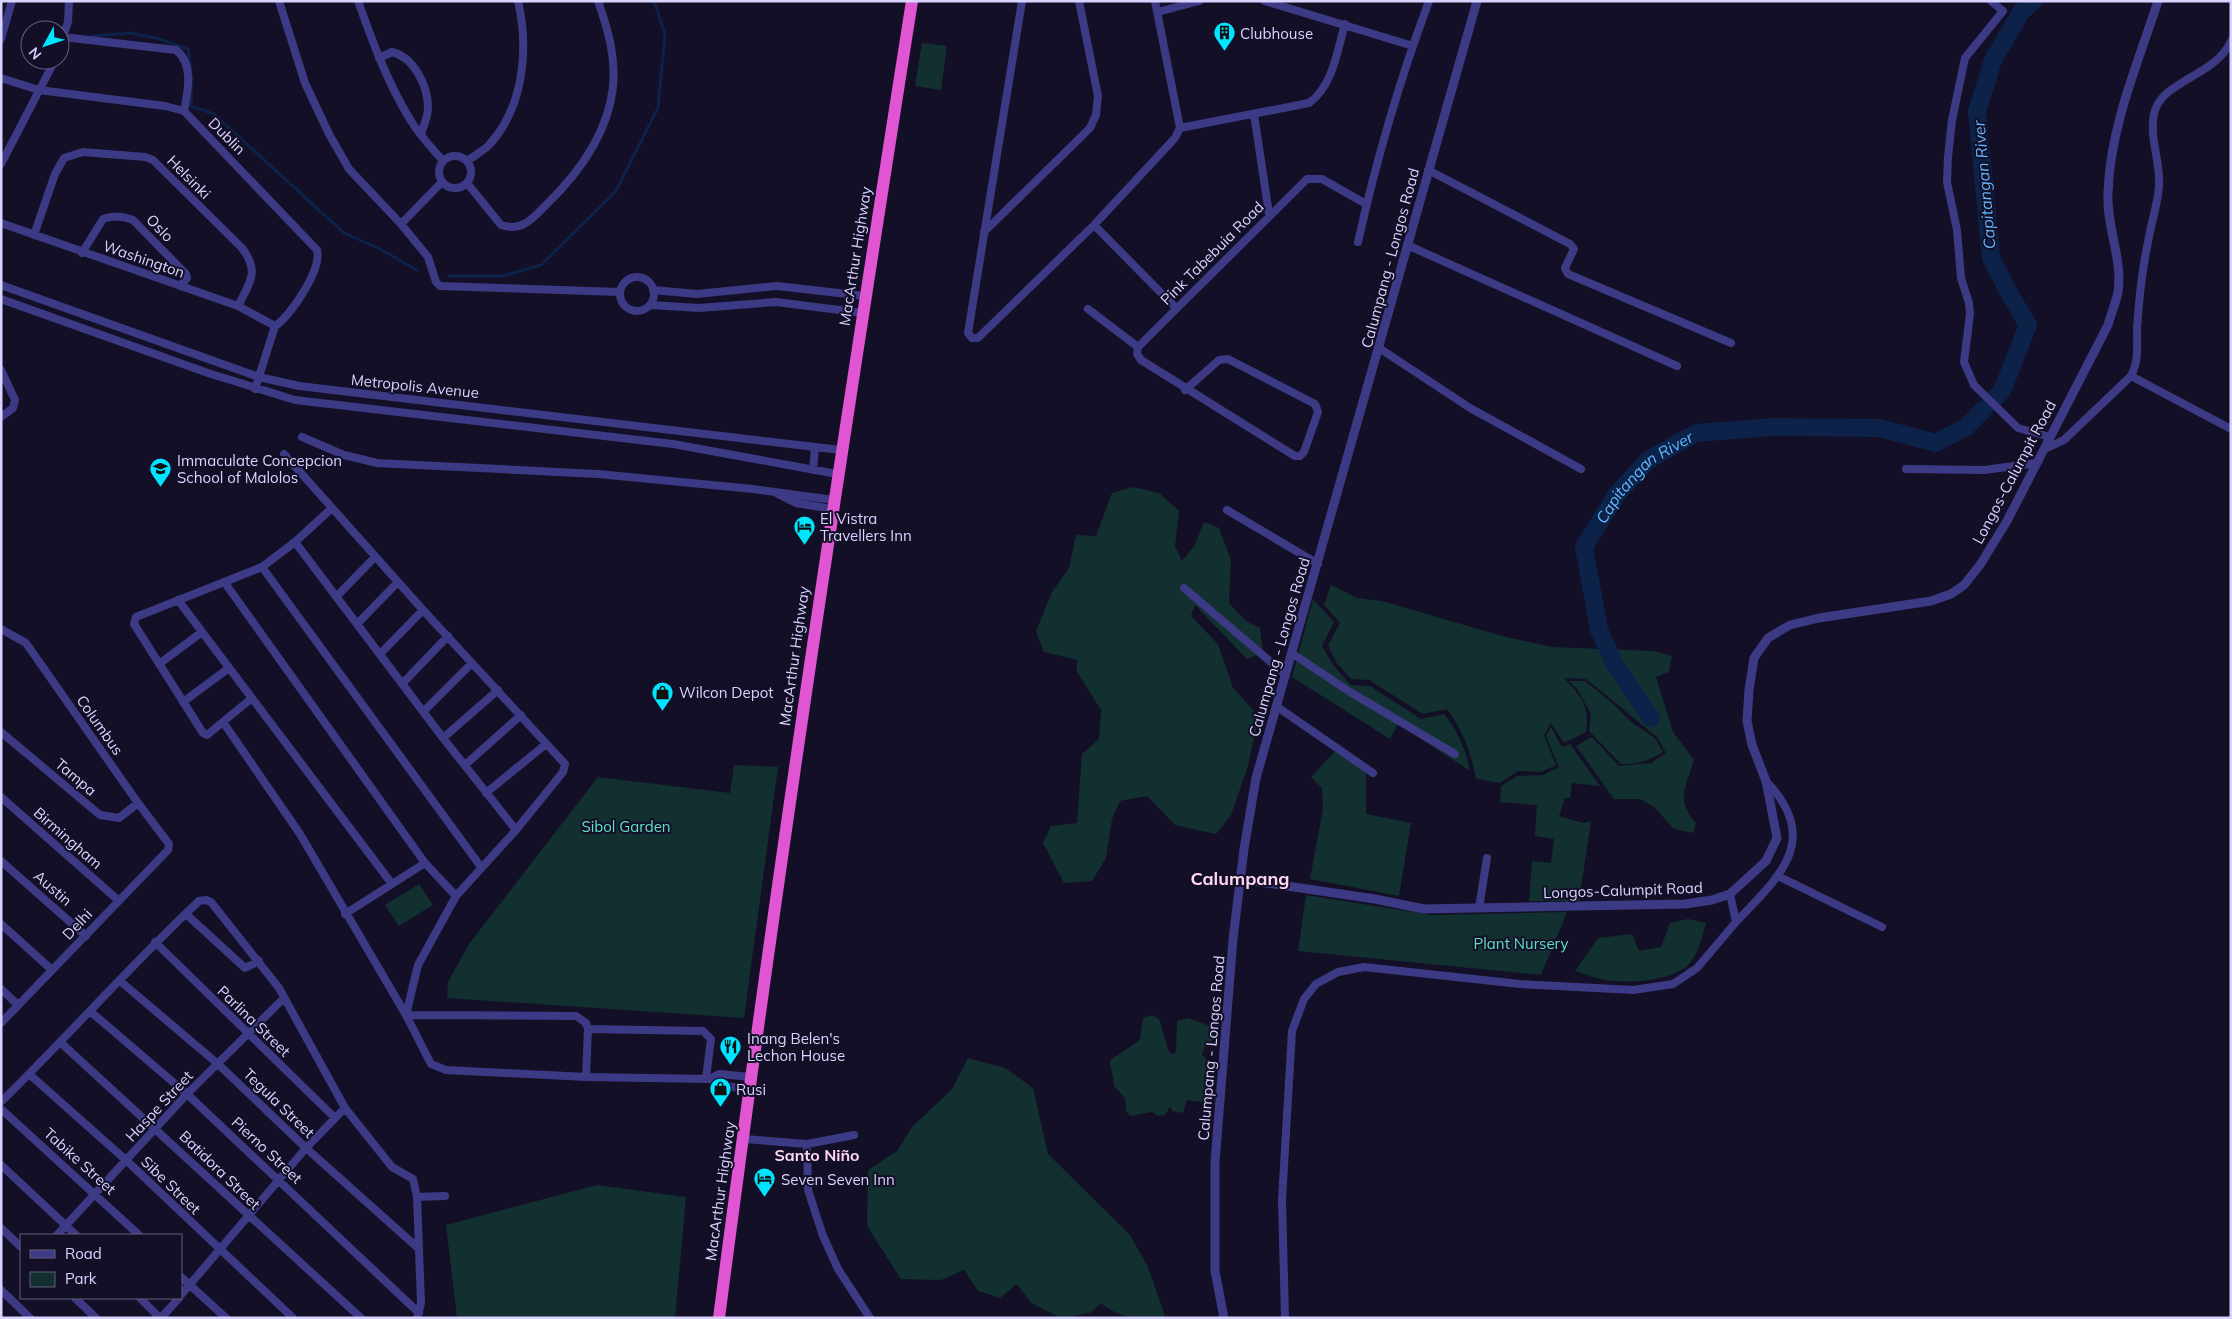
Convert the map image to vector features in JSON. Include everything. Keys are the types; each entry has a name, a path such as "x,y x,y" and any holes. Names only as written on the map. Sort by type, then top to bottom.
{"highway":[{"name":"MacArthur Highway","path":"720,1318 750,1083 837,474 912,1"}],"street":[{"path":"1,39 12,1"},
{"path":"68,20 69,1"},
{"path":"279,1 305,83 329,134 350,169 401,224 428,257 436,282 440,286 620,292"},
{"path":"358,1 379,58 398,100 421,135 443,161"},
{"path":"467,161 488,145 506,121 520,83 525,51 518,1"},
{"path":"466,184 501,225 509,227 527,224 569,183 588,155 604,124 612,89 614,61 610,36 598,1"},
{"path":"1022,1 968,333 972,338 978,338 1094,225 1175,138 1180,128 1155,1"},
{"path":"984,232 1090,128 1096,116 1098,96 1079,1"},
{"path":"1158,12 1199,1"},
{"path":"1264,1 1345,24 1412,46"},
{"path":"1358,242 1366,204 1412,46 1429,1"},
{"name":"Calumpang - Longos Road","path":"1224,1318 1217,1286 1214,1256 1215,1162 1239,879 1256,778 1293,654 1428,170 1478,1"},
{"path":"1991,1 2003,10"},
{"path":"2004,1 2003,10 1965,58 1952,120 1947,182 1957,230 1961,278 1969,303 1970,314 1964,362 1974,385 2018,428 2050,437"},
{"name":"Longos-Calumpit Road","path":"1239,879 1375,899 1424,909 1685,904 1712,900 1730,894 1766,861 1777,838 1766,780 1752,745 1747,720 1754,658 1768,638 1790,625 1819,618 1931,601 1951,594 1964,585 1980,565 2007,521 2108,324 2118,291 2116,258 2109,221 2108,193 2111,162 2115,137 2158,1"},
{"path":"1180,128 1309,103 1319,96 1327,84 1345,24"},
{"path":"1,78 39,90 165,106 184,111 189,80 182,54 176,50 70,38"},
{"path":"2045,449 2064,440 2131,376 2137,356 2140,295 2159,186 2152,132 2154,113 2159,101 2167,93 2217,61 2231,41"},
{"path":"379,58 392,52 401,54 420,77 428,107 421,135"},
{"path":"1,164 50,70"},
{"name":"Dublin","path":"184,111 317,250 317,263 293,310 275,326"},
{"path":"1254,114 1270,214"},
{"name":"Helsinki","path":"34,235 54,174 64,158 83,152 145,156 153,160 242,248 251,260 252,277 238,306"},
{"path":"455,155 467,161 471,173 466,184 462,187 451,188 442,182 438,172 443,161 455,155"},
{"path":"1428,170 1570,244 1574,249 1565,268 1568,274 1731,343"},
{"name":"Pink Tabebuia Road","path":"1138,347 1307,179 1322,179 1366,204"},
{"path":"401,224 442,182"},
{"name":"Oslo","path":"82,253 103,219 116,216 133,220 186,274 187,278 180,286"},
{"name":"Washington","path":"1,223 82,253 238,306 275,326"},
{"path":"1094,225 1176,308"},
{"path":"1407,245 1677,366"},
{"path":"650,305 653,300 653,290 646,279 635,277 626,281 620,292 621,299 628,308 638,310 650,305 699,308 776,302 863,313"},
{"name":"Metropolis Avenue","path":"1,285 259,377 299,386 841,450"},
{"path":"653,290 697,294 777,286 865,296"},
{"path":"776,302 777,286"},
{"name":"Metropolis Avenue","path":"1,299 255,388 295,400 674,444 837,474"},
{"path":"1088,309 1138,347 1137,354 1141,360 1186,390 1295,456 1300,456 1304,452 1318,412 1314,404 1228,359 1219,360 1186,390"},
{"path":"255,388 275,326"},
{"path":"1379,348 1470,408 1582,469"},
{"path":"1,370 15,400 13,408 1,417"},
{"path":"2131,376 2231,429"},
{"path":"302,437 344,455 377,462 598,474 774,492 833,504"},
{"path":"813,470 814,447"},
{"path":"284,454 423,610 565,764 565,769 516,830 456,896 418,965 406,1015"},
{"path":"1906,469 1984,470 2037,463"},
{"path":"252,698 207,735 203,734 134,624 134,620 136,617 262,567 295,542 332,508"},
{"path":"1227,510 1318,564"},
{"path":"295,542 381,653 443,738 516,830"},
{"path":"337,596 375,557"},
{"path":"262,567 481,867"},
{"path":"358,623 398,582"},
{"path":"225,583 425,863 456,896"},
{"path":"1184,588 1286,675"},
{"path":"178,600 392,884"},
{"path":"381,653 423,610"},
{"name":"Columbus","path":"1,629 26,643 138,803 170,844"},
{"path":"159,664 202,632"},
{"path":"403,683 448,636"},
{"path":"1293,654 1350,692 1455,754"},
{"path":"424,711 472,662"},
{"path":"183,702 229,668"},
{"path":"443,738 498,690"},
{"path":"1276,706 1373,773"},
{"path":"465,765 521,715"},
{"path":"223,722 300,834 345,914 406,1015 431,1064 438,1068 586,1077 708,1079 719,1074 750,1083"},
{"name":"Tampa","path":"1,732 100,815 119,818 138,803"},
{"path":"486,793 546,744"},
{"path":"1286,1318 1282,1200 1292,1031 1304,999 1316,984 1338,972 1364,966 1520,984 1633,990 1673,984 1697,968 1778,876 1793,846 1790,820 1779,794 1766,780"},
{"name":"Birmingham","path":"1,797 118,900"},
{"name":"Delhi","path":"1,1023 168,850 170,844"},
{"path":"1479,908 1487,858"},
{"name":"Austin","path":"1,861 86,936"},
{"path":"345,914 425,863"},
{"path":"1778,876 1882,927"},
{"path":"1730,894 1736,922"},
{"path":"1,1102 91,1012 155,942 199,901 206,900 211,902 259,961 284,998 345,1108 392,1167 412,1179 416,1197 422,1303 418,1316"},
{"path":"186,914 245,968 259,961"},
{"path":"1,924 52,970"},
{"name":"Parlina Street","path":"155,942 335,1118"},
{"name":"Tegula Street","path":"120,981 218,1064 306,1148 418,1248"},
{"path":"1,988 18,1004"},
{"name":"Haspe Street","path":"58,1234 157,1129 187,1094 284,998"},
{"name":"Pierno Street","path":"91,1012 187,1094 279,1180 418,1316"},
{"path":"406,1015 576,1016 586,1023 588,1029 586,1077"},
{"path":"588,1029 703,1031 711,1039 708,1079"},
{"name":"Batidora Street","path":"60,1042 361,1318"},
{"name":"Sibe Street","path":"29,1074 127,1161 293,1318"},
{"path":"708,1079 718,1085 750,1083"},
{"path":"182,1294 306,1148 345,1108"},
{"name":"Tabike Street","path":"1,1109 138,1234"},
{"path":"744,1139 807,1144 854,1135"},
{"path":"807,1144 807,1185 822,1236 838,1269 870,1318"},
{"path":"1,1165 75,1234"},
{"path":"416,1197 445,1196"},
{"path":"1,1228 20,1245"},
{"path":"182,1278 226,1318"},
{"path":"1,1290 30,1318"},
{"path":"76,1299 96,1318"},
{"path":"141,1299 160,1318 177,1299"}],"green space":[{"path":"922,43 947,46 941,90 915,86"},
{"path":"1133,487 1159,493 1179,511 1175,546 1182,561 1194,546 1204,522 1219,528 1231,560 1229,603 1246,621 1260,628 1263,653 1247,659 1195,605 1191,616 1218,644 1233,688 1259,716 1247,769 1231,815 1216,834 1175,825 1147,796 1120,801 1112,819 1106,858 1092,881 1064,883 1043,843 1051,826 1077,823 1082,754 1099,739 1101,710 1077,672 1077,660 1044,652 1036,631 1052,592 1069,568 1076,535 1096,536 1112,493"},
{"path":"1331,585 1357,598 1382,601 1502,636 1552,647 1653,651 1672,656 1669,672 1656,677 1673,732 1694,760 1684,793 1686,807 1696,823 1693,833 1674,829 1654,807 1640,799 1614,799 1576,746 1592,737 1619,766 1651,763 1666,753 1657,737 1586,679 1564,678 1583,702 1587,715 1586,732 1564,743 1551,723 1544,735 1556,765 1541,772 1518,771 1500,783 1476,779 1466,742 1458,725 1447,709 1423,714 1369,680 1351,679 1336,662 1328,645 1340,623 1324,605"},
{"path":"1313,599 1334,622 1322,646 1332,663 1350,685 1370,686 1421,719 1444,714 1461,741 1470,771 1398,724 1390,739 1292,677"},
{"path":"1569,681 1585,681 1610,701 1631,722 1655,738 1663,752 1643,761 1621,764 1589,731 1591,714 1577,689"},
{"path":"1551,727 1562,747 1570,744 1600,786 1572,783 1570,798 1565,798 1559,816 1583,823 1591,821 1579,901 1529,901 1532,861 1551,863 1554,839 1535,836 1537,805 1500,802 1501,786 1517,776 1543,775 1559,767 1546,736"},
{"path":"1335,751 1366,772 1366,814 1411,823 1399,896 1310,879 1323,809 1322,788 1311,777"},
{"name":"Sibol Garden","path":"734,765 778,767 744,1018 447,998 448,982 469,944 598,777 730,793"},
{"path":"419,884 433,905 399,926 385,905"},
{"name":"Plant Nursery","path":"1306,895 1432,915 1567,912 1541,975 1298,951"},
{"path":"1688,919 1706,923 1693,959 1683,969 1673,974 1650,980 1625,982 1605,980 1575,971 1598,938 1632,934 1639,951 1661,947 1670,923"},
{"path":"1152,1015 1159,1019 1169,1052 1172,1054 1176,1052 1177,1021 1188,1018 1210,1026 1215,1038 1204,1048 1202,1055 1214,1066 1211,1095 1213,1098 1211,1103 1187,1100 1183,1113 1172,1111 1170,1106 1166,1114 1158,1116 1152,1112 1131,1116 1126,1111 1125,1098 1114,1086 1110,1060 1140,1040 1143,1018"},
{"path":"968,1058 1005,1068 1033,1088 1048,1154 1130,1235 1148,1267 1165,1316 1162,1318 1144,1318 1122,1315 1101,1303 1090,1313 1061,1318 1031,1303 1017,1284 1000,1298 978,1291 964,1270 941,1280 901,1279 867,1226 868,1170 897,1151 912,1127 952,1089"},
{"path":"597,1185 686,1197 675,1318 457,1318 446,1225"}],"waterway":[{"path":"449,276 503,276 541,265 616,191 658,108 665,34 654,1"},
{"name":"Capitangan River","path":"1996,397 2002,391 2028,325 1991,258 1977,112 1993,60 2021,12 2033,1"},
{"path":"92,36 130,33 160,39 188,49 191,70"},
{"path":"192,76 191,106 214,114 344,233 378,248 417,270"},
{"name":"Capitangan River","path":"1651,718 1615,665 1599,630 1584,547 1617,494 1648,460 1696,433 1774,427 1879,428 1936,443 1966,427 1985,408"}],"place":[{"name":"Clubhouse","path":"1224,52"},
{"name":"Immaculate Concepcion School of Malolos","path":"161,488"},
{"name":"El Vistra Travellers Inn","path":"804,546"},
{"name":"Wilcon Depot","path":"663,711"},
{"name":"Inang Belen's Lechon House","path":"731,1066"},
{"name":"Rusi","path":"720,1108"},
{"name":"Seven Seven Inn","path":"765,1198"}],"district":[{"name":"Calumpang","path":"1240,878"},
{"name":"Santo Niño","path":"817,1155"}]}
